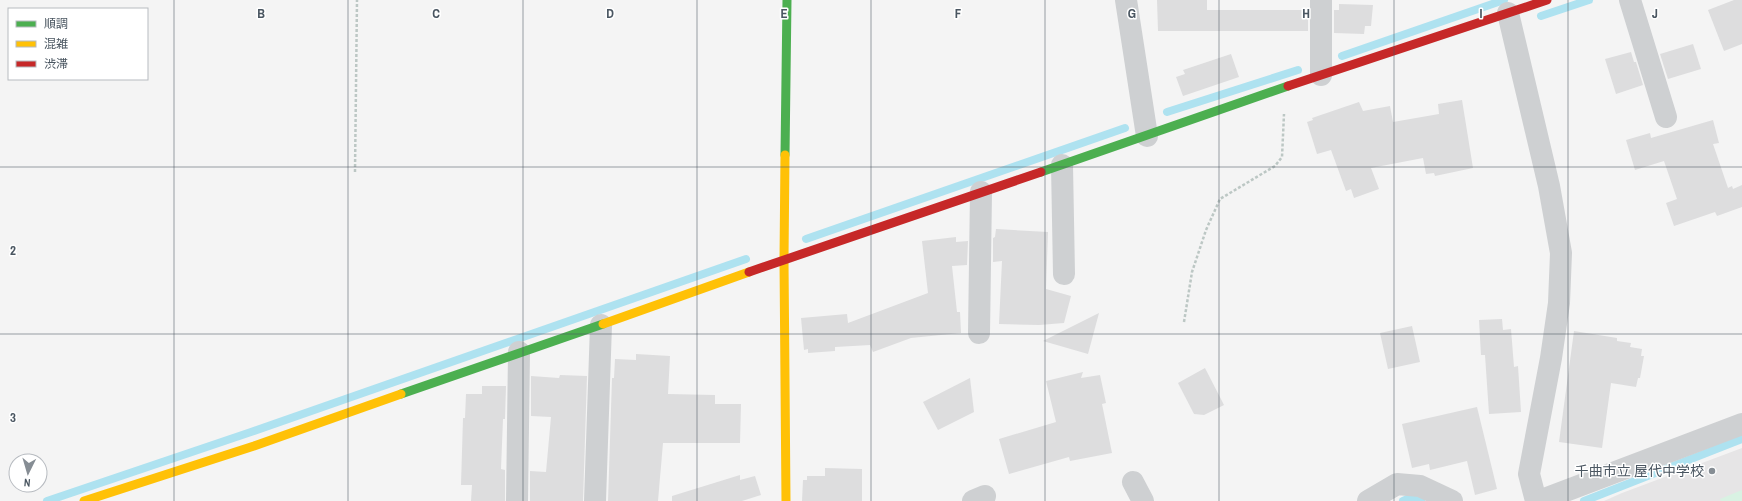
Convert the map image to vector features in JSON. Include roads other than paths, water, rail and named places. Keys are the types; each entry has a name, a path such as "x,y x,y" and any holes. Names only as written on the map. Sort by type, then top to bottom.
{"street":[{"path":"786,501 784,260 787,0"},
{"path":"1126,0 1147,136"},
{"path":"1321,0 1322,75"},
{"path":"84,501 254,446 519,352 601,325 980,192 1147,136 1286,87 1547,0"},
{"path":"1630,0 1666,117"},
{"path":"1508,13 1550,186 1561,253 1559,303 1551,358 1529,474 1538,501 1742,424"},
{"path":"1062,165 1064,274"},
{"path":"979,334 980,192"},
{"path":"595,501 601,325"},
{"path":"517,501 519,352"},
{"path":"1133,482 1143,501"},
{"path":"1368,501 1397,484 1420,486 1452,501"}],"waterway":[{"path":"1342,56 1504,0"},
{"path":"1541,16 1589,0"},
{"path":"1167,112 1298,70"},
{"path":"806,239 1125,128"},
{"path":"47,501 251,432 746,259"},
{"path":"1584,501 1742,439"},
{"path":"1403,501 1412,497 1421,501"}],"place":[{"name":"千曲市立 屋代中学校","path":"1712,471"}]}
